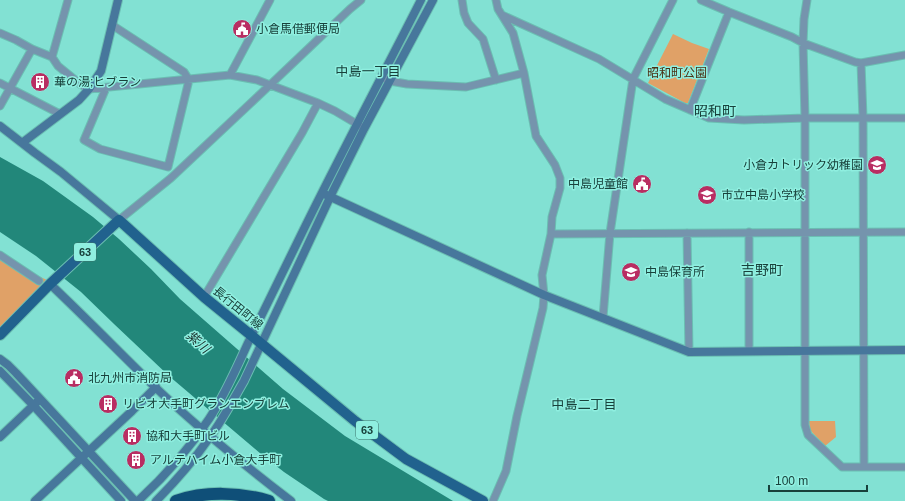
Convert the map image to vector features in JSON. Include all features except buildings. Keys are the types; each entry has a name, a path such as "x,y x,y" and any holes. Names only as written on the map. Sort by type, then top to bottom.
{"highway":[{"path":"176,501 198,496 217,494 232,494 269,501"}],"main road":[{"name":"長行田町線","path":"119,220 204,297 355,421 406,458 483,501"},
{"name":"63","path":"0,335 50,284 119,220"}],"street":[{"path":"52,56 68,0"},
{"path":"22,143 79,100 89,89 101,71 118,0"},
{"path":"230,75 270,0"},
{"path":"0,126 61,172 119,220 170,178 361,0"},
{"path":"0,359 16,373 88,451 137,501 173,466 188,448 208,420 233,376 356,124 382,77 421,0"},
{"path":"156,501 181,475 210,437 244,381 330,197 364,129 433,0"},
{"path":"462,0 464,13 468,23 483,39 496,80"},
{"path":"493,501 506,470 517,416 543,308 544,295 542,275 551,234 552,216 560,188 560,178 555,165 536,136 524,73 513,33 498,9 496,0"},
{"path":"603,317 610,233 633,79 673,0"},
{"path":"701,0 792,37 803,43 855,62 905,55"},
{"path":"807,0 804,19 803,43 805,118 804,425 808,435 842,467 905,467"},
{"path":"690,110 729,12"},
{"path":"502,15 600,59 665,99 709,118 744,120 805,118 905,118"},
{"path":"112,25 184,72 189,80 168,166 170,178"},
{"path":"0,33 32,49 52,56 58,66 80,84 89,89 230,75 271,84 318,102 364,129"},
{"path":"0,106 32,49"},
{"path":"861,62 864,232 864,467"},
{"path":"382,77 390,81 408,84 466,87 524,73"},
{"path":"0,83 60,114"},
{"path":"106,88 84,140 100,149 168,166"},
{"path":"204,297 298,139 318,102"},
{"path":"322,193 544,295 689,352 905,350"},
{"path":"749,232 749,351"},
{"path":"551,234 905,232"},
{"path":"687,233 689,352"},
{"path":"0,255 39,281"},
{"path":"50,284 201,429 291,501"},
{"path":"0,371 121,501"},
{"path":"35,501 156,387"},
{"path":"0,437 40,399"}],"green space":[{"name":"昭和町公園","path":"673,34 709,49 688,103 685,103 648,83"},
{"path":"0,258 47,280 0,328"},
{"path":"809,421 835,421 836,437 825,446 810,430"}],"water":[{"name":"紫川","path":"0,157 43,181 93,217 151,269 180,299 283,389 345,436 453,501 328,501 284,472 169,376 81,292 36,256 0,232"}],"place":[{"name":"小倉馬借郵便局","path":"242,29"},
{"name":"華の湯;ヒブラン","path":"40,82"},
{"name":"小倉カトリック幼稚園","path":"877,165"},
{"name":"中島児童館","path":"642,184"},
{"name":"市立中島小学校","path":"707,195"},
{"name":"中島保育所","path":"631,272"},
{"name":"北九州市消防局","path":"74,378"},
{"name":"リビオ大手町グランエンブレム","path":"108,404"},
{"name":"協和大手町ビル","path":"132,436"},
{"name":"アルテハイム小倉大手町","path":"136,460"}],"district":[{"name":"中島一丁目","path":"368,71"},
{"name":"昭和町","path":"715,111"},
{"name":"吉野町","path":"762,270"},
{"name":"中島二丁目","path":"584,404"}]}
